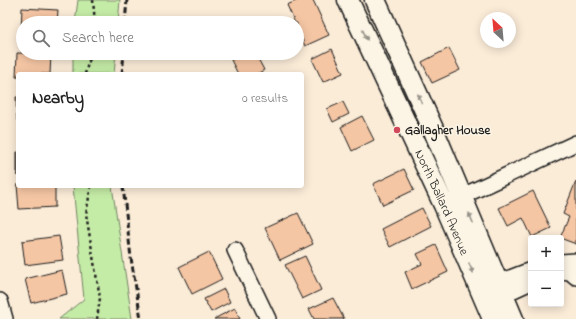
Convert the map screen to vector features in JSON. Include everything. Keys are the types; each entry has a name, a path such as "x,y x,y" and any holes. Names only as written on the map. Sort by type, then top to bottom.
{"main road":[{"name":"North Ballard Avenue","path":"348,0 444,205 492,298 513,319"},
{"name":"North Ballard Avenue","path":"375,0 462,196 492,298"}],"street":[{"path":"444,205 576,144"},
{"path":"235,250 268,319"},
{"path":"564,262 576,261"},
{"path":"492,298 530,271"},
{"path":"564,271 570,272 576,277"},
{"path":"492,298 528,283"},
{"path":"0,300 5,319"}],"path":[{"path":"93,0 94,16"},
{"path":"87,72 90,60"},
{"path":"91,188 86,214 100,298 98,319"}],"green space":[{"path":"78,0 120,0 119,16 76,16"},
{"path":"73,60 115,60 114,72 73,72"},
{"path":"73,188 112,188 132,319 59,319 84,299"}],"building":[{"path":"298,0 313,0 329,35 305,46 304,16 292,16 287,5"},
{"path":"22,8 58,10 58,16 22,16"},
{"path":"449,48 460,70 432,83 422,62"},
{"path":"332,49 343,73 323,82 312,59"},
{"path":"17,60 51,60 50,72 16,72"},
{"path":"231,60 259,60 264,70 260,72 237,72"},
{"path":"343,102 349,114 333,122 327,109"},
{"path":"362,116 374,140 352,151 341,127"},
{"path":"404,169 414,190 383,205 373,184"},
{"path":"576,181 576,244 564,240 564,235 561,235 569,217 563,214"},
{"path":"17,188 55,188 55,207 19,209"},
{"path":"533,191 551,228 536,235 531,235 523,218 508,226 499,208"},
{"path":"422,208 431,226 390,247 381,229"},
{"path":"298,213 313,244 280,260 265,228"},
{"path":"59,236 63,260 25,265 22,241"},
{"path":"436,245 448,272 412,289 405,272 422,264 417,254"},
{"path":"209,252 222,279 192,294 179,267"},
{"path":"305,256 321,290 302,299 285,265"},
{"path":"62,270 67,294 31,303 25,279"},
{"path":"224,289 230,302 211,312 204,299"},
{"path":"333,298 344,319 314,319 309,309"},
{"path":"235,308 240,319 214,319"}],"railway":[{"path":"126,16 127,0"},
{"path":"122,72 123,60"},
{"path":"123,188 131,258 141,319"}],"place":[{"name":"Gallagher House","path":"397,130"}]}
